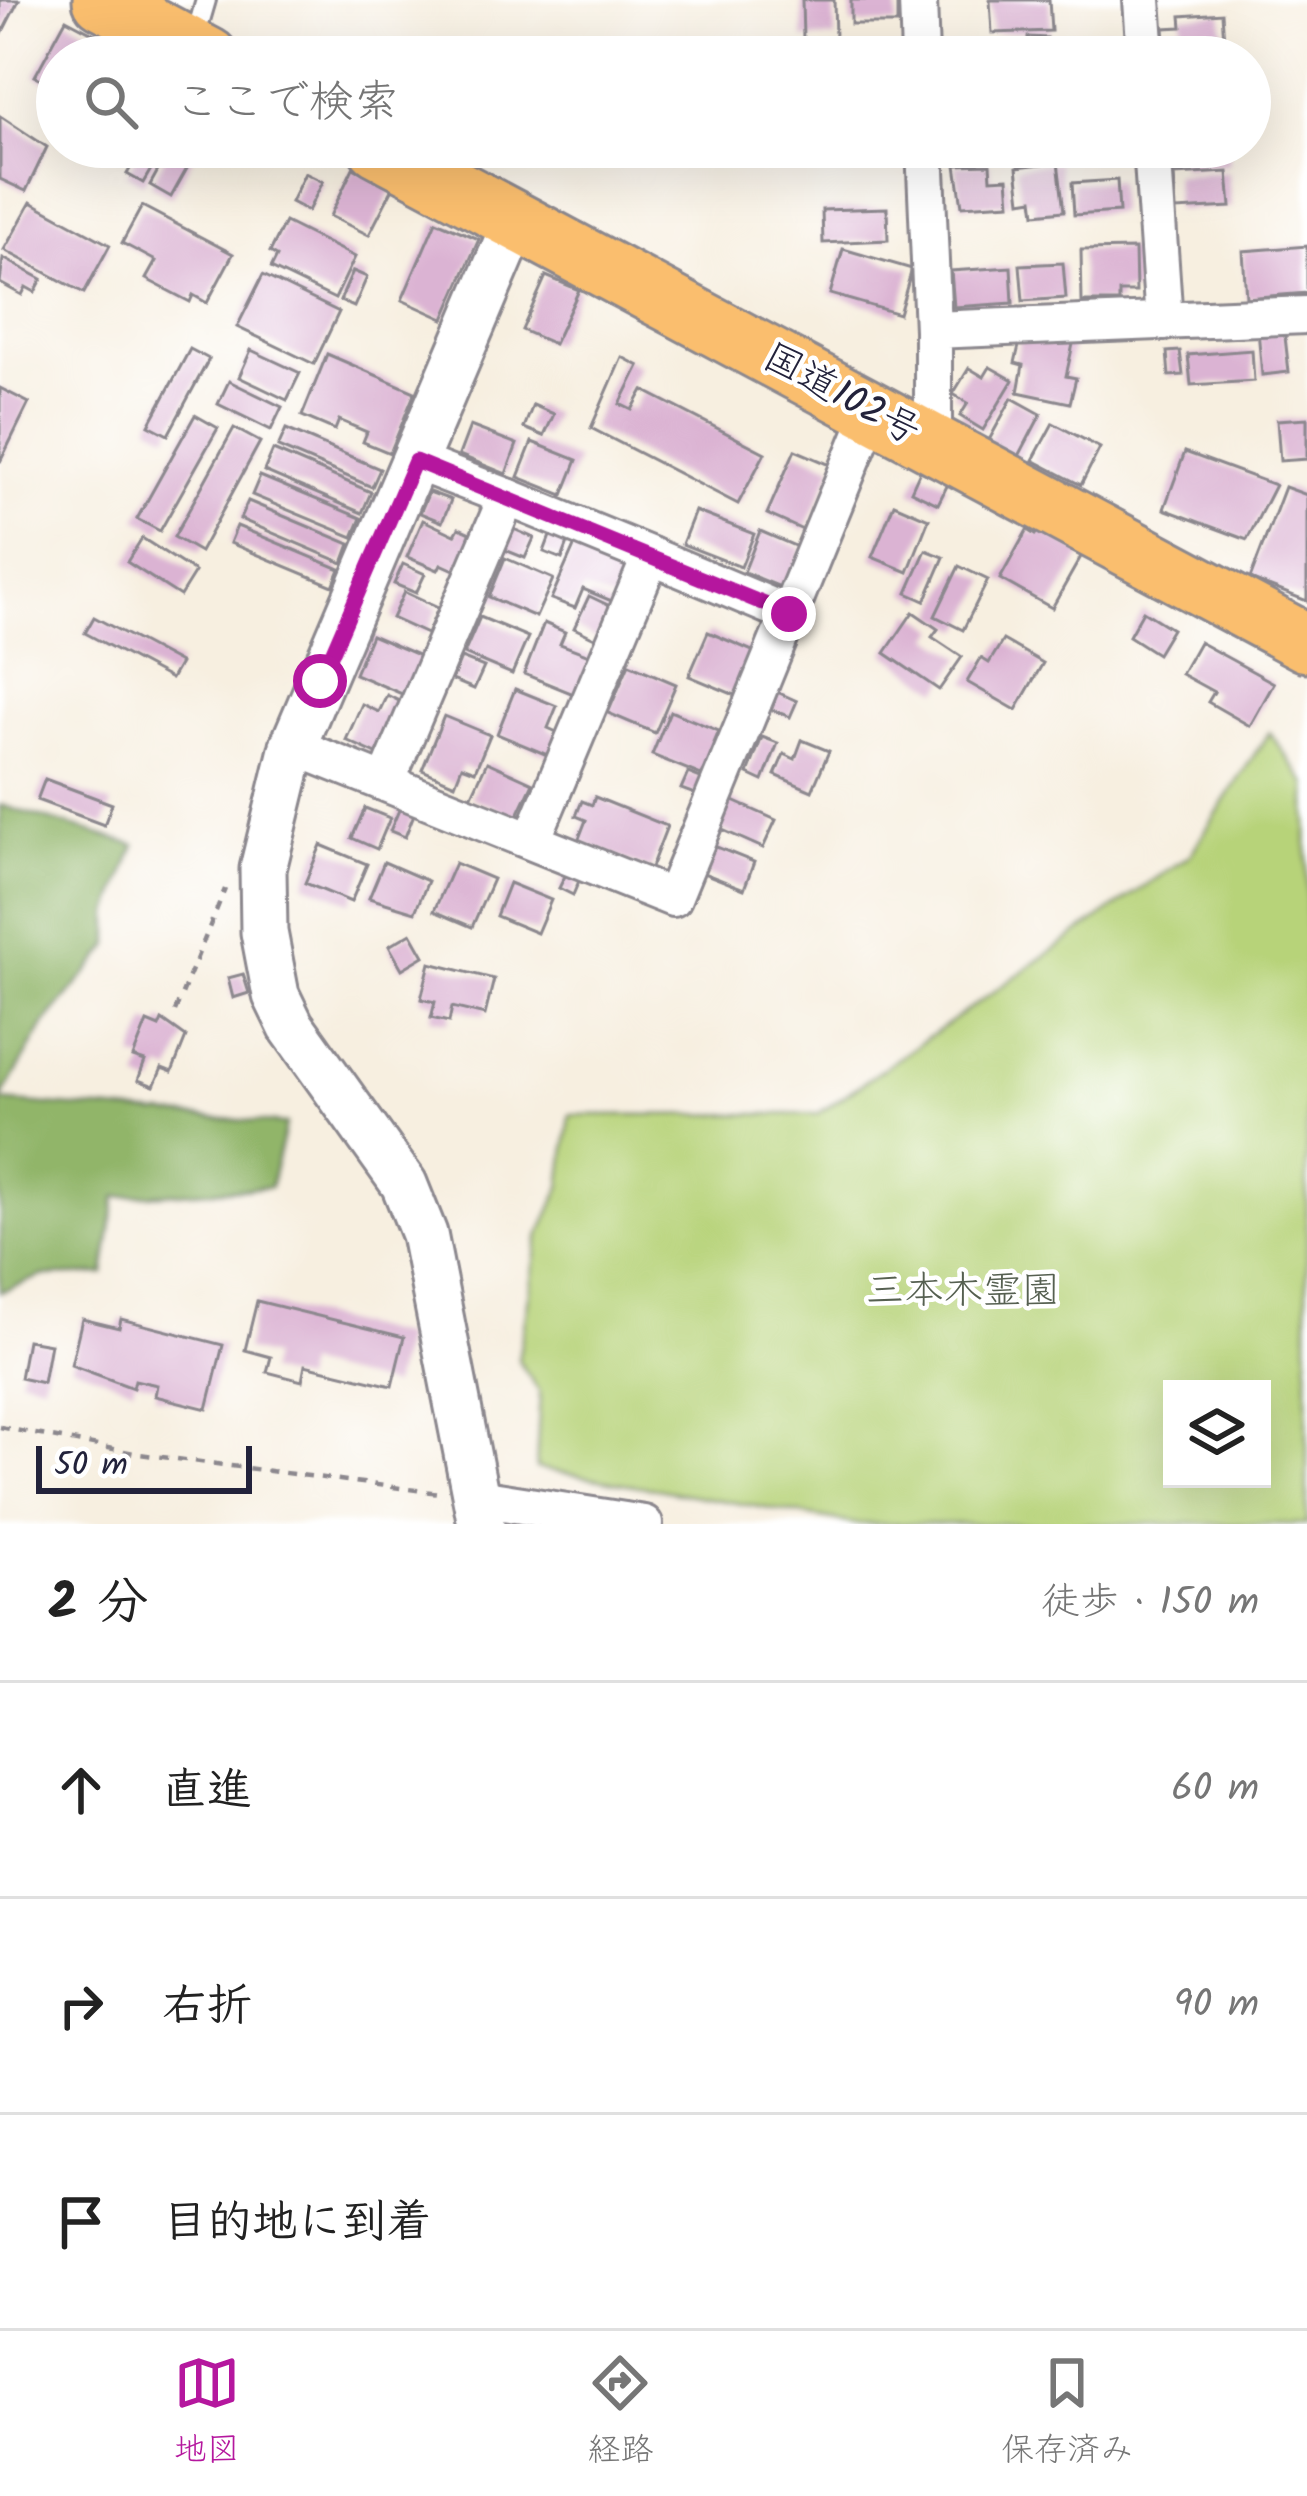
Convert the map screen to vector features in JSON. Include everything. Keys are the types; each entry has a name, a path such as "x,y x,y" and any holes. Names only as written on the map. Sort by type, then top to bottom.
{"highway":[{"path":"102,0 202,35"},
{"name":"国道102号","path":"416,168 1307,643"}],"street":[{"path":"918,0 919,36"},
{"path":"1142,0 1145,36"},
{"path":"926,168 933,446"},
{"path":"1153,168 1164,322"},
{"path":"516,221 293,746 262,869 264,932 276,995 291,1026 404,1184 424,1234 479,1511 644,1524"},
{"path":"933,330 1307,315"},
{"path":"293,746 673,898 871,413"},
{"path":"415,461 789,614"},
{"path":"386,782 506,497"},
{"path":"532,840 651,556"}],"path":[{"path":"175,1011 231,874"},
{"path":"0,1427 479,1511"}],"green space":[{"name":"三本木霊園","path":"1269,732 1307,784 1307,1524 857,1524 536,1468 540,1393 518,1360 539,1238 561,1187 570,1115 818,1114 1190,855"},
{"path":"0,805 135,845 110,913 110,946 45,1023 0,1101"},
{"path":"0,1101 286,1124 270,1187 116,1197 104,1274 42,1276 0,1292"}],"building":[{"path":"0,0 19,0 0,37"},
{"path":"802,0 834,0 835,36 803,36"},
{"path":"851,0 897,0 897,24 851,24"},
{"path":"990,0 1049,0 1051,31 992,33"},
{"path":"1222,13 1224,36 1165,36 1164,28 1182,27 1181,16"},
{"path":"66,19 98,36 57,36"},
{"path":"0,116 36,140 37,168 26,191 0,179"},
{"path":"131,168 152,168 143,183 127,174"},
{"path":"159,168 187,168 171,197 150,185"},
{"path":"353,168 393,188 369,235 330,216"},
{"path":"956,168 990,168 991,179 1008,178 1010,203 962,206"},
{"path":"1017,168 1059,168 1064,211 1035,214 1033,199 1021,201"},
{"path":"1228,172 1231,207 1176,210 1174,175"},
{"path":"305,173 323,182 308,211 291,202"},
{"path":"1117,180 1119,212 1074,215 1072,183"},
{"path":"31,202 110,245 84,293 4,250"},
{"path":"142,206 233,254 207,303 193,295 190,302 146,279 156,261 122,243"},
{"path":"887,208 888,240 823,243 822,210"},
{"path":"436,221 479,239 444,319 402,300"},
{"path":"285,222 355,257 335,299 271,268 277,256 270,252"},
{"path":"1307,246 1307,293 1246,298 1243,251"},
{"path":"843,249 912,269 899,314 830,294"},
{"path":"1135,249 1136,292 1119,292 1119,302 1082,302 1081,250"},
{"path":"3,258 42,279 35,292 26,287 22,295 0,283"},
{"path":"1063,263 1066,298 1023,301 1020,265"},
{"path":"1011,267 1013,303 954,307 951,271"},
{"path":"353,271 367,277 354,307 340,301"},
{"path":"263,275 339,312 314,364 237,327"},
{"path":"546,276 579,290 554,344 522,330"},
{"path":"1284,328 1289,372 1262,375 1258,330"},
{"path":"1022,333 1073,344 1066,376 1076,378 1070,403 1018,392 1023,365 1015,363"},
{"path":"190,349 209,359 168,435 149,425"},
{"path":"251,350 300,373 287,400 239,377"},
{"path":"1252,350 1254,381 1191,385 1188,355"},
{"path":"1180,351 1183,375 1169,376 1167,352"},
{"path":"327,354 415,392 390,453 363,442 367,432 339,420 335,430 302,416"},
{"path":"622,357 639,366 620,404 632,410 643,390 765,453 738,504 591,428"},
{"path":"990,367 1013,380 983,430 960,416 968,403 953,394 969,368 984,377"},
{"path":"229,381 282,407 271,430 218,404"},
{"path":"0,388 29,403 0,462"},
{"path":"1012,398 1041,414 1018,458 988,442"},
{"path":"533,405 554,414 544,436 524,428"},
{"path":"195,415 218,428 160,531 137,519"},
{"path":"1307,418 1307,459 1280,461 1277,420"},
{"path":"1053,423 1100,448 1081,485 1033,460"},
{"path":"470,426 517,444 506,474 459,455"},
{"path":"234,428 260,442 200,552 174,537"},
{"path":"286,429 380,469 372,487 278,447"},
{"path":"532,442 577,460 563,495 518,477"},
{"path":"273,450 371,492 362,513 264,471"},
{"path":"795,450 833,466 805,531 767,514"},
{"path":"1185,452 1275,485 1247,540 1164,509"},
{"path":"920,471 948,484 938,504 911,491"},
{"path":"260,476 361,518 353,537 252,495"},
{"path":"1285,487 1307,495 1307,601 1250,579"},
{"path":"429,492 451,500 442,522 420,513"},
{"path":"248,501 350,544 343,563 240,519"},
{"path":"894,504 929,519 908,572 872,557"},
{"path":"695,511 754,534 741,567 682,544"},
{"path":"423,520 455,535 459,528 475,535 459,572 441,564 438,570 407,557"},
{"path":"237,526 340,569 333,586 230,543"},
{"path":"509,527 534,538 525,558 500,548"},
{"path":"553,528 571,535 562,559 544,552"},
{"path":"1039,529 1083,553 1052,608 1000,579 1027,530 1035,535"},
{"path":"760,531 802,549 785,589 744,572"},
{"path":"142,538 195,572 180,596 127,562"},
{"path":"576,542 630,565 614,602 583,589 575,608 551,599"},
{"path":"926,550 944,557 925,601 907,593"},
{"path":"505,558 553,579 536,617 489,597"},
{"path":"403,564 425,574 416,593 394,584"},
{"path":"959,566 988,580 963,630 935,616"},
{"path":"404,592 438,608 427,634 392,618"},
{"path":"589,596 612,607 597,639 574,628"},
{"path":"1143,611 1172,629 1157,654 1129,636"},
{"path":"913,612 938,629 932,637 962,657 939,690 885,653"},
{"path":"94,617 180,663 171,679 85,633"},
{"path":"480,617 528,637 512,674 464,654"},
{"path":"544,623 565,632 560,644 592,656 576,695 524,674"},
{"path":"708,632 755,652 737,696 689,676"},
{"path":"371,635 425,658 409,697 355,674"},
{"path":"1003,640 1043,663 1016,710 967,682 981,658 989,663"},
{"path":"1199,642 1274,683 1250,726 1208,702 1214,692 1181,674"},
{"path":"461,658 484,667 474,689 452,680"},
{"path":"629,664 676,684 655,733 608,713"},
{"path":"515,689 557,706 548,728 561,734 552,757 497,734"},
{"path":"777,692 797,701 790,717 770,709"},
{"path":"387,695 405,704 381,756 346,740 362,704 379,712"},
{"path":"670,711 719,731 714,743 720,746 701,775 652,755"},
{"path":"444,716 490,735 475,771 462,766 455,784 422,770"},
{"path":"762,737 778,743 763,781 748,774"},
{"path":"802,740 829,751 812,791 775,775 784,754 795,759"},
{"path":"487,762 533,783 517,817 471,797"},
{"path":"688,773 706,780 700,796 681,789"},
{"path":"45,779 112,804 104,825 37,800"},
{"path":"595,797 667,826 650,870 578,841 586,820 576,816 582,801 592,805"},
{"path":"729,799 776,820 763,848 716,827"},
{"path":"402,803 416,809 405,837 390,831"},
{"path":"365,808 390,818 377,849 352,838"},
{"path":"709,844 754,862 744,889 698,871"},
{"path":"321,845 367,864 351,902 305,883"},
{"path":"384,862 428,881 415,912 369,898"},
{"path":"455,863 493,879 472,927 434,911"},
{"path":"568,870 581,876 573,895 559,888"},
{"path":"509,883 551,900 537,933 496,916"},
{"path":"411,933 424,956 402,969 389,946"},
{"path":"430,963 494,979 485,1015 452,1007 449,1022 431,1018 435,1002 421,999"},
{"path":"243,974 249,993 233,998 228,978"},
{"path":"162,1020 186,1037 172,1072 162,1068 154,1086 138,1080 145,1061 133,1057 147,1022 159,1027"},
{"path":"257,1301 404,1337 392,1386 305,1365 302,1381 267,1372 271,1357 245,1350"},
{"path":"82,1319 119,1328 121,1319 223,1345 207,1409 155,1396 157,1385 135,1380 133,1388 71,1365"},
{"path":"27,1340 50,1344 43,1383 20,1378"}],"route":[{"path":"320,681 415,461 789,614"}]}
